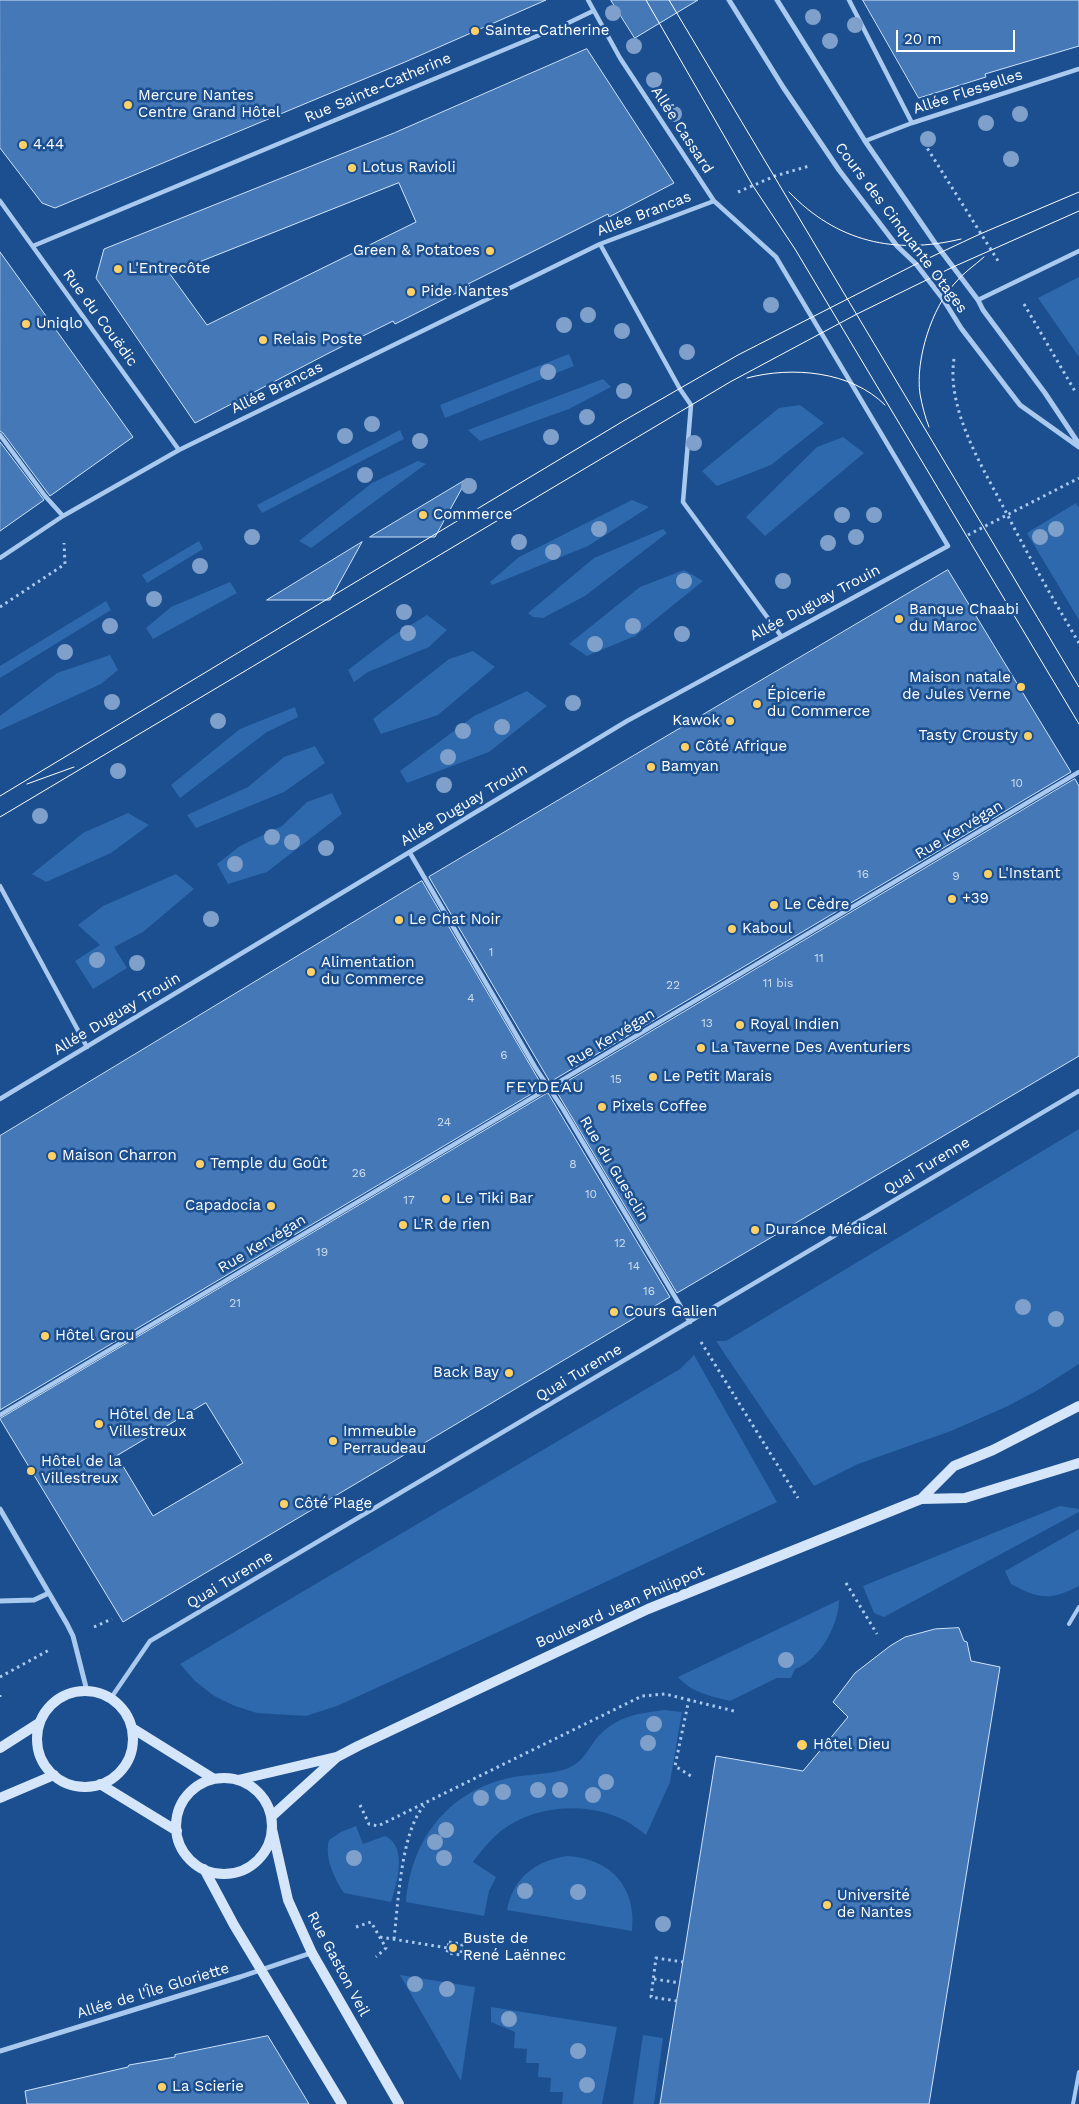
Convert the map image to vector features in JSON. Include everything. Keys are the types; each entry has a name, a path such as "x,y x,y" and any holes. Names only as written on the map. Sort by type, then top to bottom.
{"main road":[{"name":"Boulevard Jean Philippot","path":"921,1499 954,1466 993,1450 1079,1406"},
{"name":"Boulevard Jean Philippot","path":"238,1780 338,1756 648,1609 921,1499 965,1498 1079,1463"},
{"path":"87,1691 111,1698 124,1711 132,1728 131,1751 125,1765 114,1776 100,1784 79,1786 66,1782 54,1775 38,1751 39,1723 46,1711 61,1697 74,1692 87,1691"},
{"path":"0,1748 39,1723"},
{"path":"132,1728 214,1779"},
{"name":"Boulevard Jean Philippot","path":"271,1817 338,1756"},
{"path":"0,1798 54,1775"},
{"path":"204,1869 224,1874 236,1872 248,1867 259,1859 266,1848 272,1829 271,1817 260,1794 238,1780 214,1779 198,1786 185,1798 178,1814 176,1831 179,1843 185,1854 204,1869 234,1925 342,2104"},
{"path":"100,1784 176,1831"},
{"name":"Rue Gaston Veil","path":"272,1829 288,1900 312,1952 399,2104"}],"street":[{"name":"Allée Cassard","path":"588,0 620,58 714,201 776,257 948,546"},
{"name":"Cours des Cinquante Otages","path":"729,0 783,87 832,160 897,246 916,264 943,299 961,328 1020,405 1079,446"},
{"name":"Cours des Cinquante Otages","path":"777,0 865,141 978,300 983,310 1045,393 1079,446"},
{"path":"849,0 912,123"},
{"name":"Rue Sainte-Catherine","path":"33,246 566,24 593,11"},
{"name":"Allée Flesselles","path":"865,141 912,123 1079,69"},
{"name":"Rue du Couëdic","path":"0,201 179,450"},
{"name":"Allée Brancas","path":"0,558 63,516 179,450 600,244 714,201"},
{"path":"600,244 680,389 691,405 683,502 781,636"},
{"path":"978,300 1079,251"},
{"path":"0,435 45,496 63,516"},
{"name":"Allée Duguay Trouin","path":"0,1099 628,721 948,546"},
{"name":"Rue Kervégan","path":"0,1415 1079,772"},
{"name":"Rue du Guesclin","path":"410,853 432,893 690,1322"},
{"path":"0,886 87,1047"},
{"name":"Quai Turenne","path":"111,1698 150,1641 1079,1091"},
{"path":"0,1509 73,1636 87,1691"},
{"path":"0,1601 34,1600 49,1593"},
{"name":"Allée de l'Île Gloriette","path":"0,2051 261,1970 312,1952"}],"lane":[{"path":"1069,1624 1079,1607"},
{"path":"1073,2104 1079,2072"}],"path":[{"path":"912,123 1030,313 1079,398"},
{"path":"714,201 775,176 832,160"},
{"path":"961,328 956,343 953,364 953,388 966,430 994,492 1046,589 1079,642"},
{"path":"948,546 1079,478"},
{"path":"0,607 65,564"},
{"path":"690,1322 798,1498"},
{"path":"846,1583 878,1634"},
{"path":"360,1805 369,1824 378,1826 642,1696 665,1694 734,1711"},
{"path":"689,1699 675,1766 694,1778"},
{"path":"394,1939 408,1835 426,1803"},
{"path":"356,1928 371,1922 386,1948 376,1957"},
{"path":"380,1937 448,1948"},
{"path":"448,1942 462,1944 461,1955 447,1953 448,1948 448,1942"},
{"path":"462,1950 492,1954"},
{"path":"677,2001 651,1997 656,1958 683,1962"},
{"path":"654,1979 680,1983"}],"shaded area":[{"path":"1079,277 1079,357 1038,298"},
{"path":"569,354 574,366 445,418 440,405"},
{"path":"603,379 611,387 569,409 480,441 468,430"},
{"path":"800,405 824,423 771,465 717,486 702,471 779,408"},
{"path":"400,430 404,439 262,513 257,505"},
{"path":"843,437 864,453 765,536 746,517 817,447"},
{"path":"418,461 426,464 311,548 299,541 372,483"},
{"path":"632,500 649,507 588,546 492,585 490,582 519,557"},
{"path":"1076,503 1079,508 1079,620 1027,533"},
{"path":"663,529 667,533 585,596 543,618 533,617 528,613 594,558"},
{"path":"199,541 203,549 147,583 142,575"},
{"path":"684,570 703,581 635,636 587,656 569,644 640,587"},
{"path":"230,582 237,593 153,639 146,628 171,607"},
{"path":"106,601 111,610 0,678 0,666"},
{"path":"427,615 447,630 429,647 368,672 354,682 348,670 391,637"},
{"path":"473,651 495,667 438,715 381,734 373,719 449,659"},
{"path":"110,655 118,670 101,684 0,730 0,716 57,673"},
{"path":"527,691 547,706 489,752 407,783 400,771 474,716"},
{"path":"295,707 298,717 267,732 180,798 171,785 240,729"},
{"path":"315,746 325,763 284,792 196,828 187,815 248,787 284,757"},
{"path":"332,793 342,814 267,872 228,884 217,864 240,846 282,826 307,802"},
{"path":"128,813 149,825 111,853 46,882 32,874 83,833"},
{"path":"176,874 194,889 143,932 114,947 127,968 93,989 75,961 100,945 78,925 103,906"},
{"path":"1079,1129 1079,1364 1038,1390 1008,1406 951,1431 858,1464 814,1486 716,1341 726,1341"},
{"path":"694,1355 777,1502 337,1706 306,1716 257,1713 235,1706 214,1696 195,1681 180,1664 680,1369"},
{"path":"1060,1506 1079,1509 1079,1512 884,1617 874,1613 863,1586"},
{"path":"1079,1529 1079,1586 1060,1594 1045,1596 1029,1593 1011,1584 1005,1571"},
{"path":"839,1600 836,1620 826,1641 812,1658 804,1665 795,1669 791,1678 777,1678 730,1701 689,1687 678,1677"},
{"path":"664,1710 682,1712 670,1782 646,1835 624,1820 594,1810 577,1808 544,1811 514,1822 501,1831 473,1862 496,1877 489,1891 484,1916 406,1902 409,1879 425,1837 453,1805 491,1783 568,1768 580,1760 596,1739 611,1725 627,1717"},
{"path":"356,1826 363,1844 385,1836 392,1841 396,1848 399,1866 391,1902 344,1893 337,1882 329,1861 329,1840 341,1832"},
{"path":"567,1856 596,1862 618,1878 625,1888 630,1901 632,1931 507,1910 514,1889 527,1873 545,1862"},
{"path":"400,1975 475,1987 461,2081"},
{"path":"491,2007 617,2027 602,2104 562,2104 563,2092 550,2092 551,2078 538,2077 539,2063 526,2063 527,2049 514,2048 515,2032 491,2022"},
{"path":"643,2035 663,2038 654,2104 633,2104"}],"building":[{"path":"0,0 546,0 405,62 55,208 42,203 0,148"},
{"path":"611,0 698,0 635,38"},
{"path":"863,0 1079,0 1079,46 985,74 986,77 919,98"},
{"path":"587,49 674,183 609,217 608,214 468,284 470,286 395,324 393,321 327,354 195,423 96,278 104,249 394,133","holes":["399,183 416,222 207,325 170,274"]},
{"name":"Uniqlo","path":"0,252 133,437 50,496 0,431"},
{"path":"0,442 44,500 0,531"},
{"path":"467,479 435,537 370,537"},
{"path":"362,542 330,600 267,600"},
{"path":"948,570 1071,772 550,1082 429,877"},
{"path":"1075,779 1079,786 1079,1056 677,1293 555,1089"},
{"path":"422,881 543,1087 0,1410 0,1136"},
{"path":"548,1093 670,1297 123,1622 0,1419","holes":["206,1403 243,1463 153,1516 117,1456"]},
{"name":"Université de Nantes","path":"959,1628 964,1641 967,1642 971,1661 1000,1667 929,2104 660,2104 716,1756 803,1771 848,1717 833,1702 855,1673 905,1637 935,1629"},
{"path":"268,2036 309,2104 27,2104 25,2091 128,2067 129,2065 175,2057 175,2055"}],"tram line":[{"path":"646,0 753,186 795,249 1079,724"},
{"path":"669,0 1079,687"},
{"path":"789,192 807,209 827,223 847,233 868,240 890,244 913,245 937,244 961,239"},
{"path":"0,796 625,420 738,355 916,264 980,234 1079,192"},
{"path":"0,817 730,382 857,314 953,267 1079,211"},
{"path":"929,427 920,394 919,380 927,335 932,320 947,293 962,276 984,257"},
{"path":"747,378 783,372 820,374 838,378 855,385 885,405"},
{"path":"27,784 74,767"}],"place":[{"name":"Sainte-Catherine","path":"475,31"},
{"name":"Mercure Nantes Centre Grand Hôtel","path":"128,105"},
{"name":"4.44","path":"23,145"},
{"name":"Lotus Ravioli","path":"352,168"},
{"name":"Green & Potatoes","path":"490,251"},
{"name":"L'Entrecôte","path":"118,269"},
{"name":"Pide Nantes","path":"411,292"},
{"name":"Uniqlo","path":"26,324"},
{"name":"Relais Poste","path":"263,340"},
{"name":"Commerce","path":"423,515"},
{"name":"Banque Chaabi du Maroc","path":"899,619"},
{"name":"Maison natale de Jules Verne","path":"1021,687"},
{"name":"Épicerie du Commerce","path":"757,704"},
{"name":"Kawok","path":"730,721"},
{"name":"Tasty Crousty","path":"1028,736"},
{"name":"Côté Afrique","path":"685,747"},
{"name":"Bamyan","path":"651,767"},
{"name":"L'Instant","path":"988,874"},
{"name":"+39","path":"952,899"},
{"name":"Le Cèdre","path":"774,905"},
{"name":"Le Chat Noir","path":"399,920"},
{"name":"Kaboul","path":"732,929"},
{"name":"Alimentation du Commerce","path":"311,972"},
{"name":"Royal Indien","path":"740,1025"},
{"name":"La Taverne Des Aventuriers","path":"701,1048"},
{"name":"Le Petit Marais","path":"653,1077"},
{"name":"Pixels Coffee","path":"602,1107"},
{"name":"Maison Charron","path":"52,1156"},
{"name":"Temple du Goût","path":"200,1164"},
{"name":"Le Tiki Bar","path":"446,1199"},
{"name":"Capadocia","path":"271,1206"},
{"name":"L'R de rien","path":"403,1225"},
{"name":"Durance Médical","path":"755,1230"},
{"name":"Cours Galien","path":"614,1312"},
{"name":"Hôtel Grou","path":"45,1336"},
{"name":"Back Bay","path":"509,1373"},
{"name":"Hôtel de La Villestreux","path":"99,1424"},
{"name":"Immeuble Perraudeau","path":"333,1441"},
{"name":"Hôtel de la Villestreux","path":"31,1471"},
{"name":"Côté Plage","path":"284,1504"},
{"name":"Hôtel Dieu","path":"802,1745"},
{"name":"Université de Nantes","path":"827,1905"},
{"name":"Buste de René Laënnec","path":"453,1948"},
{"name":"La Scierie","path":"162,2087"}],"district":[{"name":"FEYDEAU","path":"545,1087"}]}
